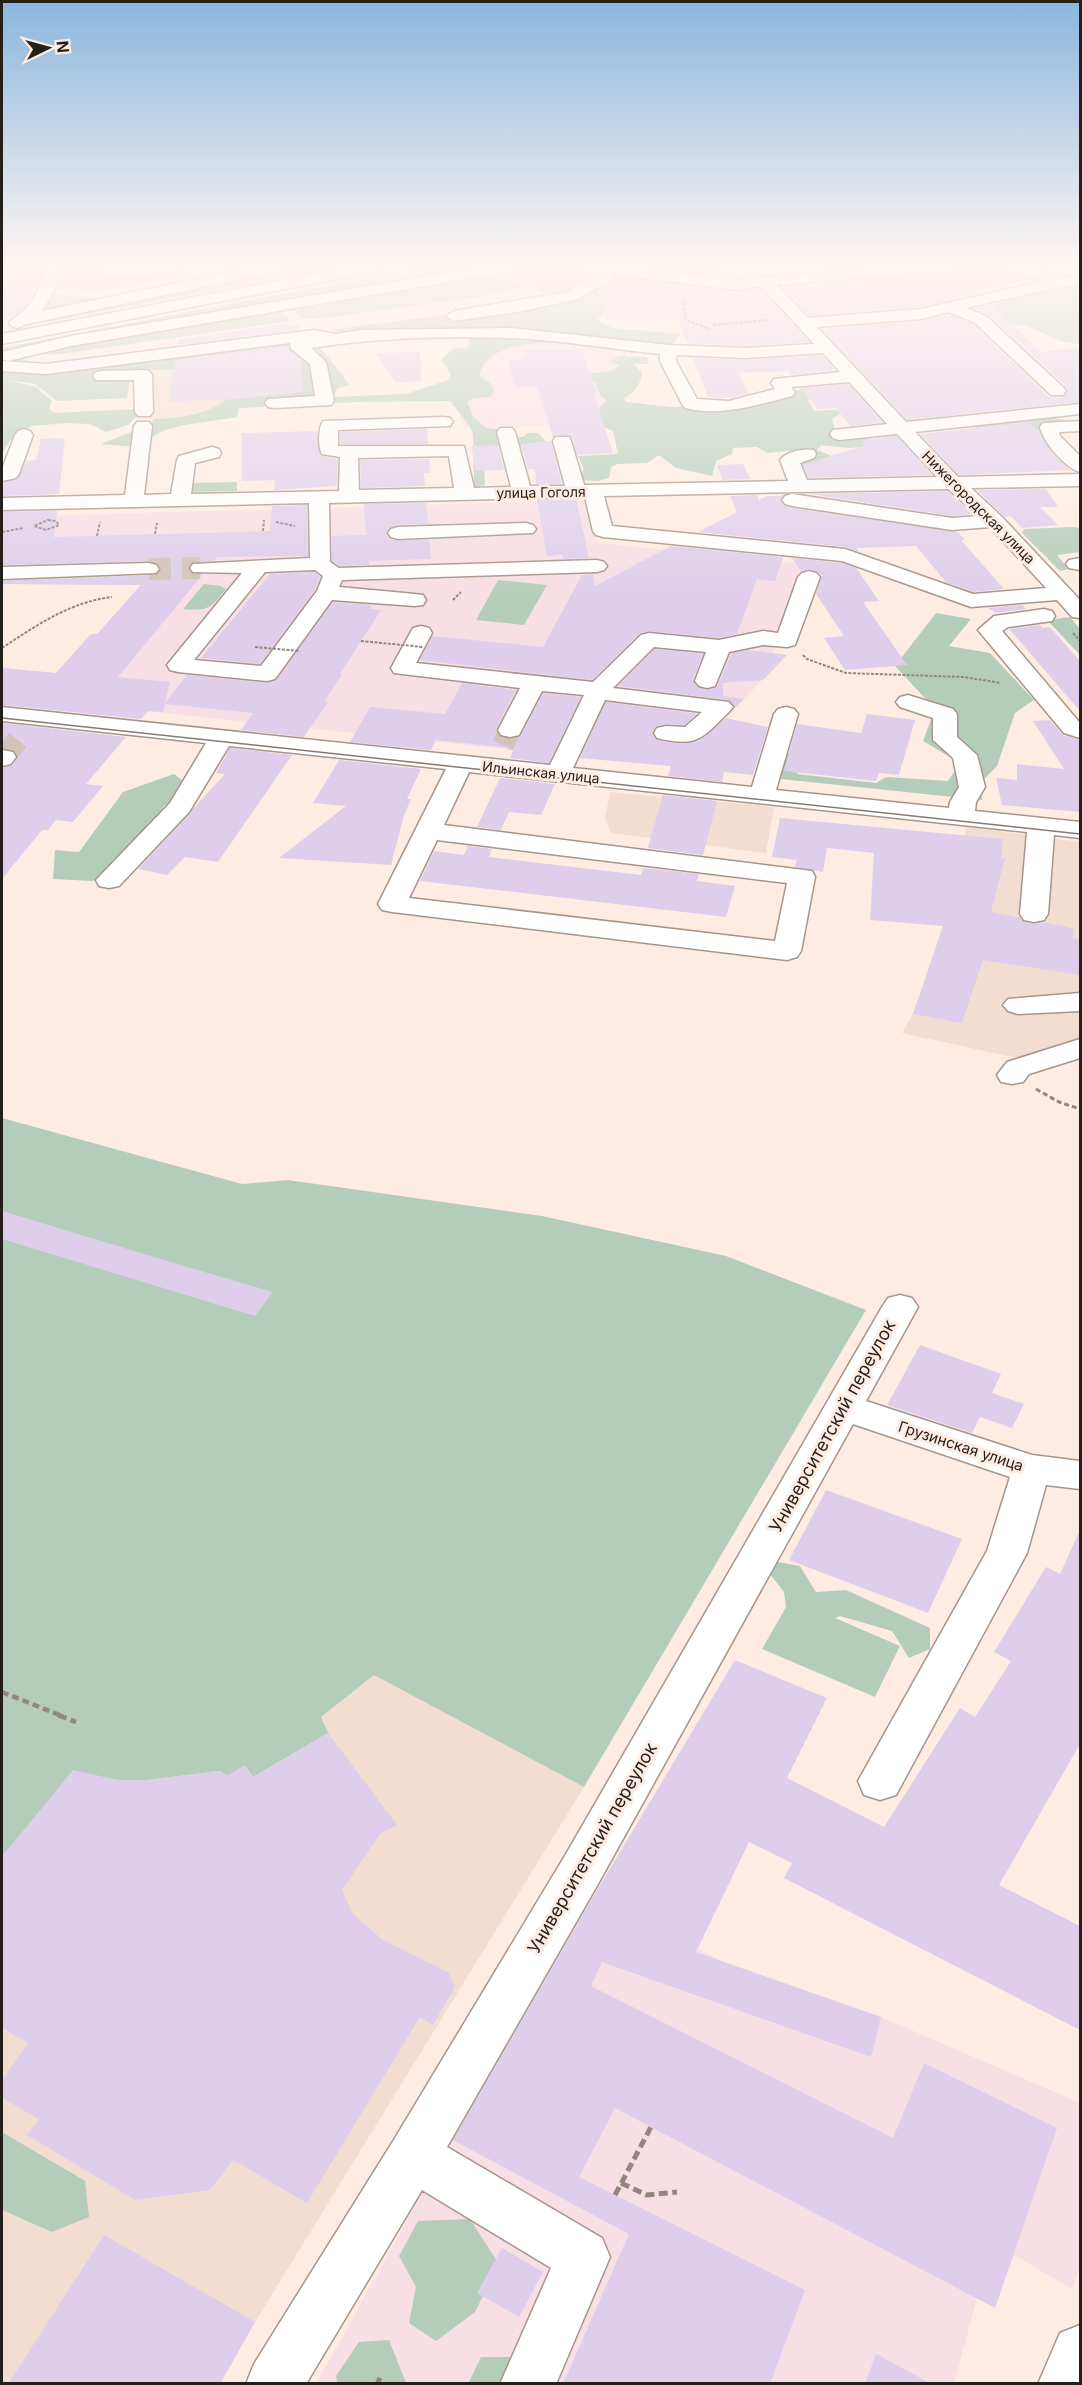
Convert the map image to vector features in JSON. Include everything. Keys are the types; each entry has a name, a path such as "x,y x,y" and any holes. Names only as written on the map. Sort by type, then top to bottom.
{"street":[{"path":"2,379 97,376"},
{"path":"134,501 144,419 143,376"},
{"path":"274,403 325,401 321,376"},
{"path":"676,376 691,404 729,406 786,392 780,383 851,376"},
{"name":"Нижегородская улица","path":"854,376 1001,533 1080,612"},
{"path":"1041,376 1057,391"},
{"path":"839,434 1080,409"},
{"path":"444,422 329,425 329,450 349,453 457,450 455,491 464,531"},
{"path":"1080,426 1049,427 1051,438 1080,466"},
{"path":"506,432 522,492"},
{"path":"2,475 9,474 24,435"},
{"path":"562,441 603,531 845,555 971,601 1063,593"},
{"path":"180,500 186,460 212,453"},
{"path":"349,453 349,496"},
{"path":"800,486 789,460 807,453"},
{"name":"улица Гоголя","path":"2,504 320,497 455,491 584,491 1080,480"},
{"path":"776,486 782,496 797,502 1001,533"},
{"path":"720,488 729,507"},
{"path":"259,566 178,665 267,674 327,577 320,497"},
{"path":"880,525 915,524 1001,533"},
{"path":"398,533 526,529"},
{"path":"200,568 259,566 327,577 415,600"},
{"path":"327,577 597,566"},
{"path":"2,573 149,569"},
{"path":"558,774 598,690 650,640 719,647 763,638 787,640 809,577"},
{"path":"1080,612 1002,621 989,630 1072,729 1080,731"},
{"path":"422,640 402,668 535,682 598,690 611,695 721,707 691,735 666,733"},
{"path":"707,681 719,647"},
{"path":"491,767 535,682"},
{"path":"908,702 945,714 945,740 965,755 972,787 963,802 961,818"},
{"name":"Ильинская улица","path":"2,714 30,725 220,738 1080,830"},
{"path":"762,796 786,714"},
{"path":"110,880 180,807 220,738"},
{"path":"429,831 802,878 787,951 392,904 461,764"},
{"path":"1034,914 1041,843 1040,826"},
{"path":"1018,1005 1080,1002"},
{"path":"1012,1075 1018,1068 1080,1048"},
{"name":"Университетский переулок","path":"274,2384 582,1869 900,1307"},
{"name":"Грузинская улица","path":"843,1407 1031,1469 1080,1475"},
{"path":"880,1781 1007,1552 1031,1469"},
{"path":"412,2156 583,2258 528,2384"},
{"path":"1066,2384 1080,2353"}],"path":[{"path":"155,534 157,522"},
{"path":"2,532 34,526"},
{"path":"2,648 37,625 93,598 112,597"},
{"path":"361,641 422,640"},
{"path":"787,640 807,660 846,673 964,677 1038,688"},
{"path":"255,647 300,651"},
{"path":"1012,1075 1059,1101 1080,1109"},
{"path":"2,1692 76,1722"},
{"path":"615,2195 651,2127"},
{"path":"621,2183 647,2195 677,2192"}],"shaded area":[{"path":"140,376 232,376 233,394 222,404 190,416 154,419 136,417"},
{"path":"456,376 623,376 619,406 609,423 464,429 451,391"},
{"path":"587,500 598,543 805,564 773,653 775,667 691,748 677,767 2,696 2,668 56,673 91,634 98,634 147,578 129,577 125,585 2,584 2,517"},
{"path":"610,792 774,807 766,853 611,833 605,819"},
{"path":"966,827 1080,842 1080,1039 1026,1060 902,1033 913,1014 933,957 947,929"},
{"path":"374,1674 584,1787 255,2322 220,2383 2,2384 2,1857 73,1771 117,1780 148,1780 219,1771 225,1774 233,1786 245,1766 253,1776 327,1733 321,1717"},
{"path":"591,1896 724,1962 881,2017 1080,2103 1080,2267 1072,2289 1014,2255 995,2308 977,2298 954,2383 316,2384"}],"green space":[{"path":"2,376 131,376 127,398 57,401 35,384 7,380 36,387 52,401 49,409 54,413 137,409 139,414 128,425 106,432 90,424 31,426 10,441 2,453 2,413 4,412"},
{"path":"232,376 343,376 350,385 338,388 333,397 406,394 448,380 450,376 479,376 490,383 494,391 491,397 473,398 467,402 474,418 486,428 499,429 508,437 523,437 528,433 538,433 548,443 483,448 485,485 474,488 473,434 469,425 450,401 356,402 239,408 237,417 162,431 136,447 101,444 151,424 154,419 196,414 215,406 233,394"},
{"path":"566,376 641,376 636,388 624,398 626,402 672,407 751,405 808,387 814,394 839,398 808,400 814,411 848,409 832,419 835,428 872,434 863,447 821,445 817,450 832,456 817,462 821,467 796,467 789,451 767,453 757,447 733,448 732,454 716,461 712,476 676,468 659,455 647,463 618,464 611,467 609,478 597,481 578,480 584,469 578,456 618,454 613,431 601,426 590,417 607,400 601,397 595,381 569,382"},
{"path":"1034,416 1056,418 1074,423 1055,430 1057,449 1036,451 974,427 963,425 1018,421"},
{"path":"237,482 237,491 186,492 188,483"},
{"path":"1080,528 1080,552 1057,555 1068,569 1060,571 1022,533 1024,529"},
{"path":"498,580 547,585 524,625 476,620"},
{"path":"204,584 221,586 226,589 212,605 204,609 183,609"},
{"path":"936,613 971,619 949,646 990,653 1034,700 1015,713 997,766 983,780 982,800 771,778 779,752 802,755 797,774 876,783 886,777 948,781 960,763 923,741 935,709 895,666"},
{"path":"1070,617 1080,629 1080,655 1047,620"},
{"path":"174,774 190,786 176,800 164,806 142,841 111,871 93,881 53,879 55,850 79,852 123,792"},
{"path":"2,1118 242,1184 288,1180 542,1216 726,1256 866,1310 584,1787 374,1675 321,1717 328,1733 253,1777 245,1766 237,1770 233,1786 225,1774 219,1771 148,1780 117,1780 73,1771 2,1857"},
{"path":"772,1561 800,1566 816,1592 846,1590 930,1628 930,1649 909,1658 892,1631 840,1616 835,1618 900,1646 875,1697 762,1649 786,1607 784,1592 770,1574"},
{"path":"2,2132 85,2181 89,2217 52,2232 2,2210"},
{"path":"470,2219 499,2264 475,2312 436,2341 409,2323 416,2287 399,2256 418,2221"},
{"path":"389,2340 406,2383 337,2383 336,2376 359,2342"},
{"path":"481,2357 521,2357 524,2383 468,2384"}],"building":[{"path":"173,376 302,376 303,392 236,399 169,402"},
{"path":"391,376 422,376 422,381 396,383"},
{"path":"512,376 591,376 597,394 594,394 613,453 577,455 571,436 555,435 553,437 537,387 515,387"},
{"path":"700,376 740,376 748,394 733,398 708,397"},
{"path":"866,376 1027,376 1049,397 1065,396 1068,391 1056,376 1080,376 1080,402 907,420"},
{"path":"848,384 882,422 850,426 836,408 817,409 801,388"},
{"path":"1028,422 1039,431 1054,455 1070,470 959,475 920,434"},
{"path":"427,429 428,444 340,444 340,432"},
{"path":"317,431 320,455 338,459 337,486 274,490 275,480 242,481 242,433"},
{"path":"896,436 932,475 808,478 803,465 866,445 862,440"},
{"path":"65,438 59,494 2,496 2,483 18,479 26,461 36,460 41,439"},
{"path":"551,441 562,484 536,484 535,469 528,469 521,444"},
{"path":"498,445 504,470 476,471 471,446"},
{"path":"429,459 430,473 424,473 425,486 363,488 361,486 360,460"},
{"path":"743,464 750,479 723,480 717,465"},
{"path":"1046,489 1058,507 1040,507 1058,525 1022,528 1011,516 1005,517 977,490"},
{"path":"947,491 973,514 952,516 810,494"},
{"path":"757,495 759,500 767,496 782,496 780,501 784,506 792,508 958,532 965,540 961,540 1004,589 973,592 946,582 916,546 857,548 859,551 857,551 845,547 698,532 737,512 730,496"},
{"path":"576,499 589,558 563,559 562,555 547,556 537,500"},
{"path":"426,503 428,524 397,525 390,527 386,533 389,538 397,541 429,540 431,559 369,561 370,565 340,566 332,561 332,536 366,535 364,504"},
{"path":"307,505 308,556 217,557 214,561 191,563 188,568 191,573 203,574 118,677 170,682 165,703 187,675 267,683 276,681 333,602 370,605 371,609 381,610 324,702 328,702 304,737 241,730 253,713 165,704 163,712 148,711 141,719 2,705 2,668 56,673 91,634 97,634 141,585 2,584 2,581 156,575 161,569 157,563 149,561 2,565 2,512 57,511 54,537 270,531 272,506"},
{"path":"671,546 783,557 775,581 757,579 737,634 719,638 649,631 640,633 592,680 420,660 433,636 543,647 582,575 593,574 595,586"},
{"path":"792,558 842,563 856,568 879,601 863,602 907,665 845,670 824,638 844,636 816,594 822,575 810,569 801,571"},
{"path":"314,572 320,577 315,590 260,664 201,658 270,574"},
{"path":"1022,605 1026,609 996,613 988,608"},
{"path":"1040,625 1043,628 1050,627 1080,661 1080,711 1009,629"},
{"path":"655,649 703,654 693,680 697,687 706,690 717,687 731,654 748,650 787,655 763,680 723,683 723,696 744,699 735,708 729,700 618,686"},
{"path":"462,683 516,690 496,729 499,736 510,739 521,736 543,693 581,697 549,763 510,758 513,750 508,750 509,748 436,740 431,750 350,742 370,707 445,714"},
{"path":"606,702 697,714 684,725 666,724 655,727 652,732 655,739 670,743 682,744 699,741 726,718 768,727 753,775 724,772 722,782 668,776 671,766 580,758"},
{"path":"867,714 915,720 899,775 879,773 876,781 784,771 797,724 861,733"},
{"path":"1050,720 1063,735 1080,740 1080,812 1002,805 996,778 1017,780 1017,764 1064,769 1033,721"},
{"path":"2,723 126,737 86,784 103,786 73,822 56,820 48,830 42,830 2,879 2,768 13,765 18,756 13,750 2,748"},
{"path":"230,748 292,755 218,862 185,857 167,875 138,869 225,774 216,773"},
{"path":"339,760 421,769 407,799 411,799 404,815 391,865 279,858 346,806 313,803"},
{"path":"500,778 555,784 541,815 509,812 501,830 477,827"},
{"path":"663,795 717,801 703,855 648,848"},
{"path":"780,818 1003,839 1001,858 1005,858 991,912 1020,918 1024,922 1034,924 1043,922 1075,929 1072,938 1080,939 1080,975 983,960 962,1023 913,1014 943,926 870,920 874,853 827,848 823,872 795,867 797,860 772,857"},
{"path":"468,846 492,849 489,857 641,875 643,868 699,874 697,881 735,886 726,917 420,881 434,851 464,855"},
{"path":"2,1211 273,1292 255,1316 2,1239"},
{"path":"920,1345 1001,1374 992,1393 1024,1404 1012,1428 980,1417 972,1433 887,1405"},
{"path":"826,1490 962,1539 928,1613 789,1560"},
{"path":"1080,1530 1080,1744 999,1885 1080,1926 1080,2030 784,1878 792,1863 749,1842 696,1952 881,2017 871,2057 602,1962 591,1986 893,2138 924,2063 1057,2128 995,2308 615,2108 579,2177 805,2290 770,2384 563,2384 629,2234 453,2140 593,1897 735,1660 827,1698 787,1778 884,1827 960,1708 975,1717 1011,1661 994,1652 1046,1567 1060,1574"},
{"path":"328,1733 397,1825 380,1834 342,1890 353,1914 383,1940 448,1972 455,1987 433,2025 420,2017 307,2203 233,2160 210,2190 135,2200 27,2135 39,2119 2,2098 2,2080 28,2043 2,2028 2,1857 73,1770 117,1780 148,1780 219,1771 227,1775 245,1766 253,1777"},
{"path":"104,2235 255,2322 220,2384 8,2384"},
{"path":"502,2248 543,2272 519,2317 477,2293"},
{"path":"876,2354 932,2384 865,2384"}],"tunnel":[{"path":"149,569 200,568"},
{"path":"503,745 510,730"},
{"path":"4,757 24,732"}],"tram line":[{"path":"2,718 1080,834"}]}
